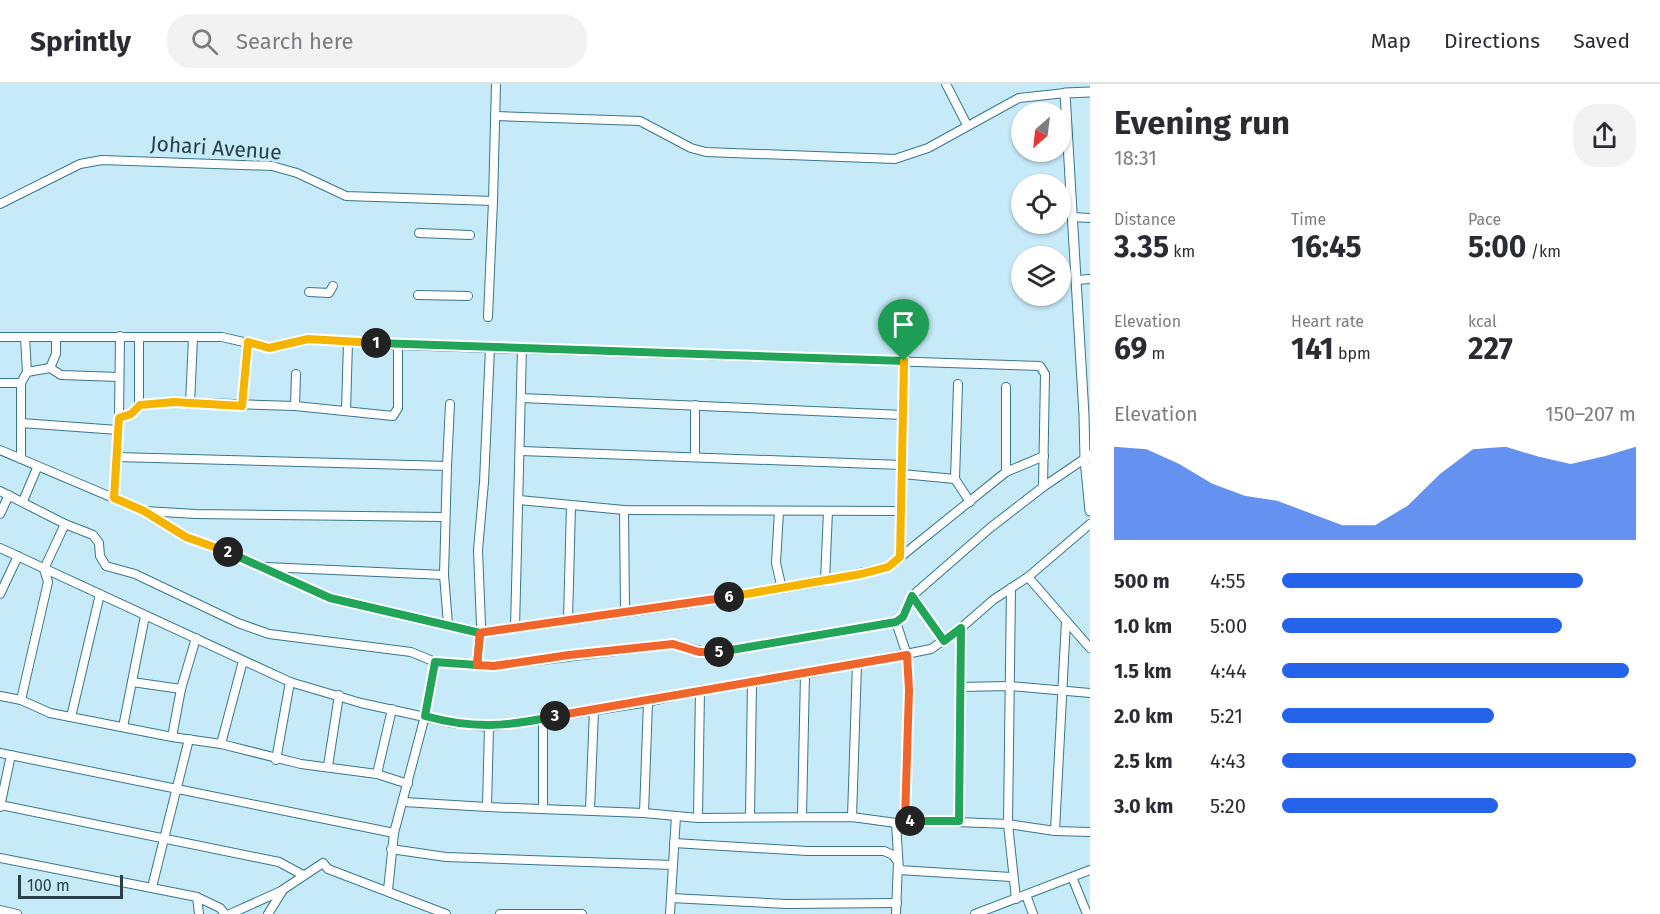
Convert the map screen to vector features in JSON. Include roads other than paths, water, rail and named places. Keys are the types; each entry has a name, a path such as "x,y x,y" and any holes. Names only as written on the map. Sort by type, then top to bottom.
{"street":[{"path":"488,317 496,84"},
{"path":"946,84 967,125"},
{"path":"495,116 640,121 691,148 706,152 895,159 928,148 1018,98 1090,92"},
{"path":"1065,93 1087,412 1090,511"},
{"name":"Johari Avenue","path":"0,204 80,164 102,160 272,166 297,173 346,196 493,201"},
{"path":"1072,217 1090,218"},
{"path":"419,233 471,235"},
{"path":"1077,280 1090,279"},
{"path":"309,292 329,293 333,286"},
{"path":"418,295 468,296"},
{"path":"114,498 119,418 120,336"},
{"path":"0,337 234,338 269,348 308,339 398,345 522,347 1040,366 1045,374 1043,487"},
{"path":"21,459 21,383 27,372 25,337"},
{"path":"50,368 56,354 56,338"},
{"path":"139,338 140,405"},
{"path":"190,404 193,338"},
{"path":"242,406 248,342"},
{"path":"346,411 348,342"},
{"path":"119,418 131,414 140,405 174,402 295,406 393,416 396,414 398,345"},
{"path":"515,628 522,347"},
{"path":"477,665 480,633 478,550 484,482 490,348"},
{"path":"900,557 904,361"},
{"path":"27,372 50,368 61,375 119,377"},
{"path":"295,406 296,374"},
{"path":"0,383 21,383"},
{"path":"958,384 954,479 970,502"},
{"path":"1006,387 1006,472"},
{"path":"521,398 903,415"},
{"path":"448,624 444,575 450,404"},
{"path":"694,456 695,405"},
{"path":"21,423 118,430"},
{"path":"0,450 144,511 186,537 330,598 480,633 782,589 888,567 1006,472 1044,456"},
{"path":"520,451 694,456 902,470 954,479"},
{"path":"116,457 447,466"},
{"path":"0,491 65,524 93,535 99,543 100,556 106,566 135,574 238,623 269,634 411,652 435,662 494,666 673,644 710,653 896,622 903,617 912,596 990,528 1087,457"},
{"path":"23,501 38,468"},
{"path":"0,514 9,495"},
{"path":"519,500 624,510 901,511"},
{"path":"568,620 571,506"},
{"path":"624,510 625,611"},
{"path":"144,511 196,514 445,517"},
{"path":"779,511 776,563 782,589"},
{"path":"825,581 828,512"},
{"path":"21,700 48,582 44,569 65,524"},
{"path":"0,548 290,682 392,709 469,726 489,727 648,702 700,690 805,674 931,649 961,628 993,600 1028,577 1090,524"},
{"path":"0,594 18,556"},
{"path":"260,567 444,575"},
{"path":"1028,577 1090,648"},
{"path":"1011,588 1008,824 1011,877 1016,899"},
{"path":"71,717 100,594"},
{"path":"912,596 944,641"},
{"path":"123,727 145,616"},
{"path":"1055,831 1066,621"},
{"path":"896,622 907,655 909,690 896,914"},
{"path":"959,821 961,628"},
{"path":"172,737 181,689 196,638"},
{"path":"221,744 243,661"},
{"path":"388,890 394,833 425,716 435,662"},
{"path":"852,817 857,664"},
{"path":"802,816 805,674"},
{"path":"132,682 181,689"},
{"path":"276,760 290,682"},
{"path":"750,816 752,683"},
{"path":"960,687 1010,686 1090,693"},
{"path":"698,818 700,690"},
{"path":"328,766 339,695"},
{"path":"0,696 21,700 50,713 172,737 221,744 276,760 377,774 408,784"},
{"path":"644,813 648,702"},
{"path":"377,774 392,709"},
{"path":"590,810 594,710"},
{"path":"543,719 543,808"},
{"path":"487,807 489,727"},
{"path":"152,886 189,739"},
{"path":"0,753 394,833"},
{"path":"11,755 0,806 279,862 303,875"},
{"path":"404,802 590,810 698,818 802,816 901,821 959,821 1008,824 1055,831 1090,832"},
{"path":"670,914 676,816"},
{"path":"674,843 807,851 885,851 896,859 899,870"},
{"path":"391,849 446,857 672,865"},
{"path":"0,858 152,886 197,897 227,914 284,888 323,863 328,869 446,914"},
{"path":"899,870 1011,877"},
{"path":"977,914 1090,870"},
{"path":"1072,877 1087,914"},
{"path":"268,914 284,888"},
{"path":"1026,895 1034,914"},
{"path":"197,897 199,914"},
{"path":"671,898 786,904 897,903"},
{"path":"0,910 17,914"},
{"path":"500,914 582,914"}]}
